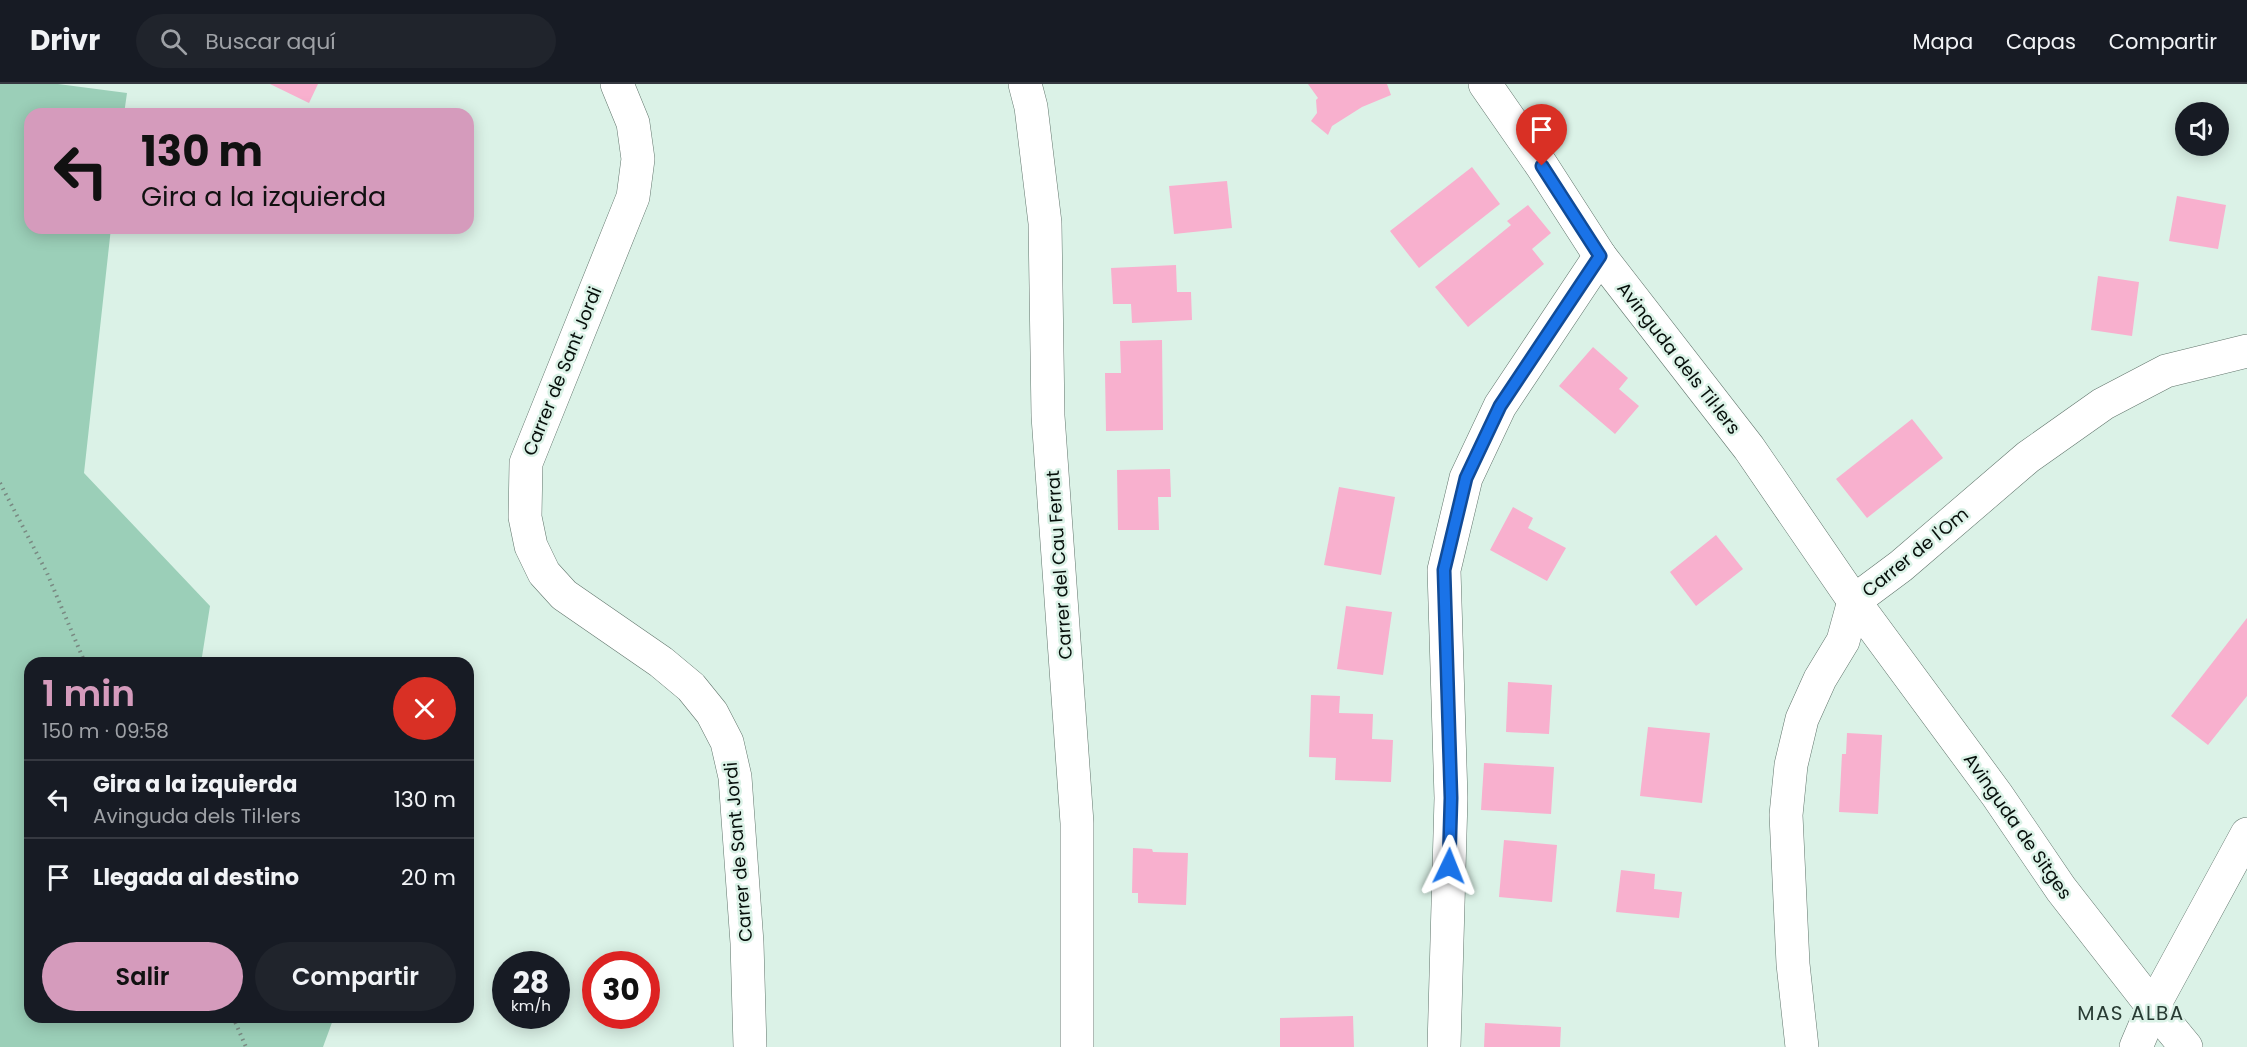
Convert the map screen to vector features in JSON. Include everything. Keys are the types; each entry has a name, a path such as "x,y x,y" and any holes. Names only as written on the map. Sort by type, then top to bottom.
{"street":[{"name":"Carrer de Sant Jordi","path":"618,84 633,123 638,159 633,197 525,463 525,518 531,546 544,573 564,595 661,662 691,687 712,713 727,742 735,777 747,943 750,1047"},
{"name":"Carrer del Cau Ferrat","path":"1025,84 1031,107 1046,223 1048,416 1077,823 1077,1047"},
{"name":"Avinguda dels Til·lers","path":"1485,84 1542,166 1600,256 1749,448 1854,602"},
{"path":"1444,1047 1451,798 1444,570 1466,478 1500,406 1600,256"},
{"name":"Carrer de l'Om","path":"1802,1047 1793,964 1786,815 1791,765 1802,719 1820,679 1843,641 1854,602 1901,566 2028,457 2103,404 2166,371 2247,351"},
{"name":"Avinguda de Sitges","path":"1854,602 1997,795 2061,889 2186,1047"},
{"path":"2136,1047 2153,1007 2247,834"}],"path":[{"path":"0,483 47,573 82,657"},
{"path":"236,1023 246,1047"}],"green space":[{"path":"0,84 58,84 127,93 125,108 24,108 24,234 110,234 84,473 210,606 202,657 24,657 24,1023 332,1023 323,1047 0,1047"}],"building":[{"path":"270,84 318,84 309,103"},
{"path":"1308,84 1387,84 1391,95 1362,107 1332,126 1328,135 1311,121 1317,113 1316,100 1318,98"},
{"path":"1472,167 1500,204 1419,268 1390,231"},
{"path":"1227,181 1232,228 1174,234 1169,186"},
{"path":"2177,196 2226,205 2218,249 2169,241"},
{"path":"1528,205 1551,233 1532,249 1544,264 1468,327 1435,287 1511,225 1507,221"},
{"path":"1176,265 1177,292 1191,292 1192,320 1132,323 1131,304 1113,304 1111,268"},
{"path":"2098,276 2139,282 2132,336 2091,330"},
{"path":"1162,340 1163,430 1106,431 1105,373 1121,373 1120,341"},
{"path":"1593,347 1628,378 1619,389 1639,406 1615,434 1559,386"},
{"path":"1912,419 1943,458 1867,518 1836,479"},
{"path":"1170,469 1171,497 1158,497 1159,530 1118,530 1117,470"},
{"path":"1339,487 1395,497 1381,575 1324,565"},
{"path":"1513,507 1533,518 1528,528 1566,548 1547,581 1490,550"},
{"path":"1716,535 1743,569 1696,606 1670,572"},
{"path":"1346,606 1392,612 1383,675 1337,669"},
{"path":"2247,618 2247,696 2208,745 2171,716"},
{"path":"1508,682 1552,685 1549,734 1506,732"},
{"path":"1311,695 1340,696 1339,713 1373,714 1372,739 1393,740 1391,782 1335,780 1336,758 1309,757"},
{"path":"1648,727 1710,733 1702,803 1640,796"},
{"path":"1847,733 1882,735 1878,814 1839,812 1842,754 1846,754"},
{"path":"1484,763 1554,767 1551,814 1481,810"},
{"path":"1504,840 1557,845 1552,902 1499,897"},
{"path":"1133,848 1152,849 1153,852 1188,853 1186,905 1138,903 1138,893 1132,893"},
{"path":"1621,870 1655,874 1654,889 1682,892 1679,918 1616,912"},
{"path":"1353,1016 1354,1047 1280,1047 1280,1018"},
{"path":"1485,1023 1561,1027 1560,1047 1484,1047"}],"district":[{"name":"MAS ALBA","path":"2131,1013"}],"route":[{"path":"1449,866 1451,798 1444,570 1466,478 1500,406 1600,256 1542,166"}]}
